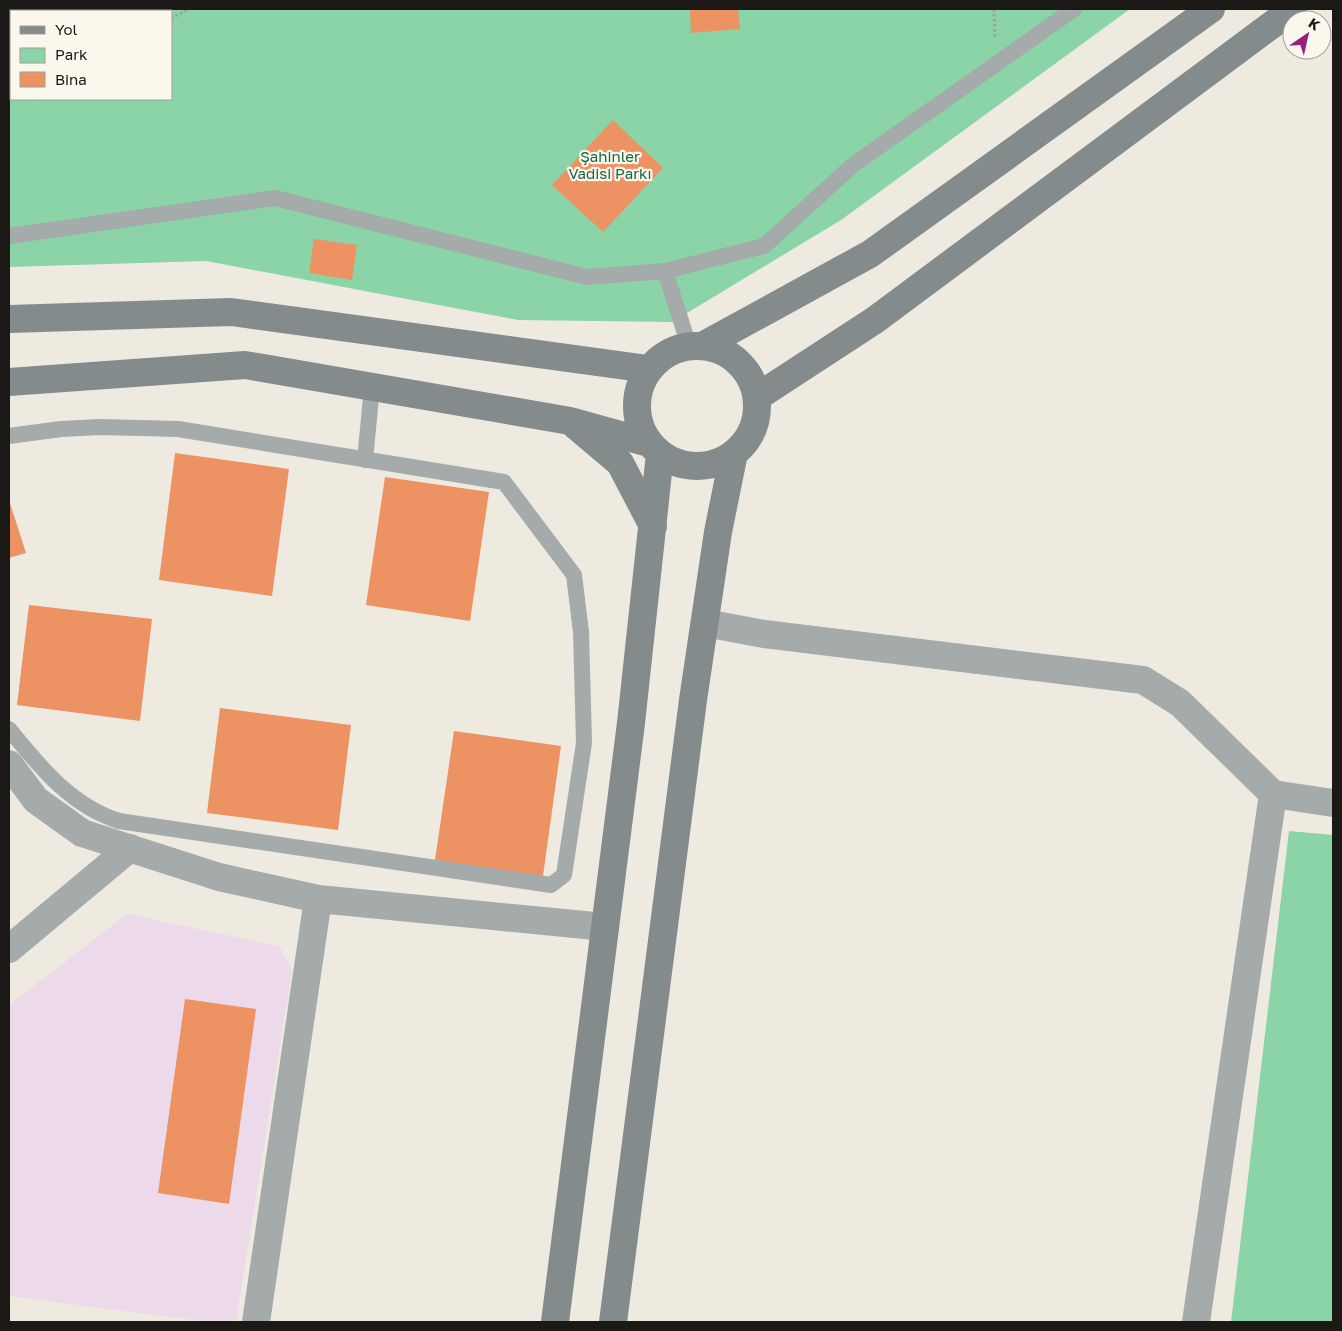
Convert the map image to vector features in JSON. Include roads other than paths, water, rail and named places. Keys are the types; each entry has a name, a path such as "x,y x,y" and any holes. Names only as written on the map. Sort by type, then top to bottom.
{"street":[{"path":"697,346 720,350 745,368 753,382 757,397 757,413 753,428 745,442 734,453 721,461 705,466 690,466 674,462 655,448 641,429 637,414 637,398 641,383 648,369 666,354 697,346 870,254 1211,9"},
{"path":"757,397 875,320 1293,9"},
{"path":"9,319 231,312 648,369"},
{"path":"9,382 245,365 570,421 655,448"},
{"path":"570,421 620,463 653,526"},
{"path":"555,1322 631,723 653,526 655,448"},
{"path":"613,1322 705,623 718,532 734,453"},
{"path":"705,623 764,634 1143,680 1180,703 1273,794 1333,803"},
{"path":"9,764 36,800 82,833 219,877 318,899 605,927"},
{"path":"1196,1322 1273,794"},
{"path":"9,949 130,848"},
{"path":"256,1322 318,899"}],"lane":[{"path":"9,236 275,198 587,277 664,271 764,246 853,165 1074,9"},
{"path":"664,271 697,346"},
{"path":"364,460 372,387"},
{"path":"9,436 61,429 100,427 178,429 504,482 574,574 582,650 584,743 564,875 551,885 119,821 95,812 74,799 36,761 9,729"}],"park label":[{"name":"Şahinler Vadisi Parkı","path":"610,164"}]}
